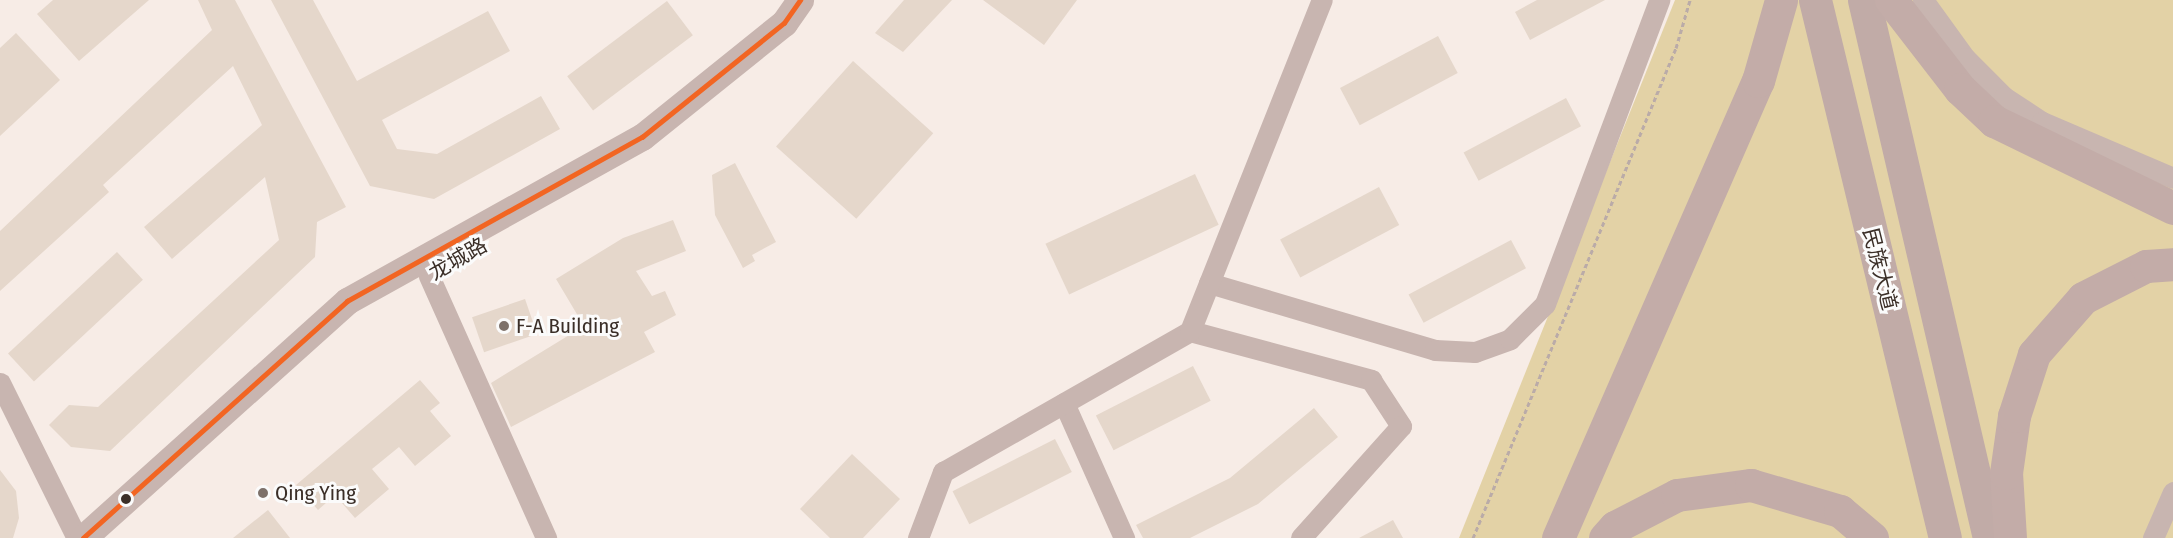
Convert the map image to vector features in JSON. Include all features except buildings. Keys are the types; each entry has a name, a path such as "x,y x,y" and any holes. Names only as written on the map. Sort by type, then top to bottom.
{"highway":[{"path":"1558,538 1758,81 1781,0"},
{"path":"1891,0 1960,89 1994,121 2173,208"},
{"path":"2010,538 2006,473 2014,416 2034,354 2083,298 2146,266 2173,264"},
{"path":"1605,538 1615,527 1677,495 1750,485 1840,511 1872,538"}],"main road":[{"name":"民族大道","path":"1815,0 1946,538"},
{"path":"1864,0 1989,538"}],"street":[{"name":"龙城路","path":"83,538 347,301 642,137 784,23 800,0"},
{"name":"龙城路","path":"109,538 357,315 648,151 791,38 819,0"},
{"path":"918,538 943,472 1190,331 1322,0"},
{"path":"1209,283 1435,350 1476,352 1510,339 1545,304 1659,0"},
{"path":"1923,0 1965,58 2004,97 2043,122 2173,178"},
{"path":"429,276 546,538"},
{"path":"1190,331 1371,380 1401,426 1301,538"},
{"path":"0,383 77,538"},
{"path":"1064,403 1124,538"},
{"path":"2153,538 2173,492"}],"path":[{"path":"1473,538 1676,48 1690,0"}],"shaded area":[{"path":"1675,0 2173,0 2173,538 1459,538"}],"transit line":[{"path":"83,538 347,301 642,137 784,23 800,0"}],"place":[{"name":"F-A Building","path":"504,326"},
{"name":"Qing Ying","path":"263,493"}]}
